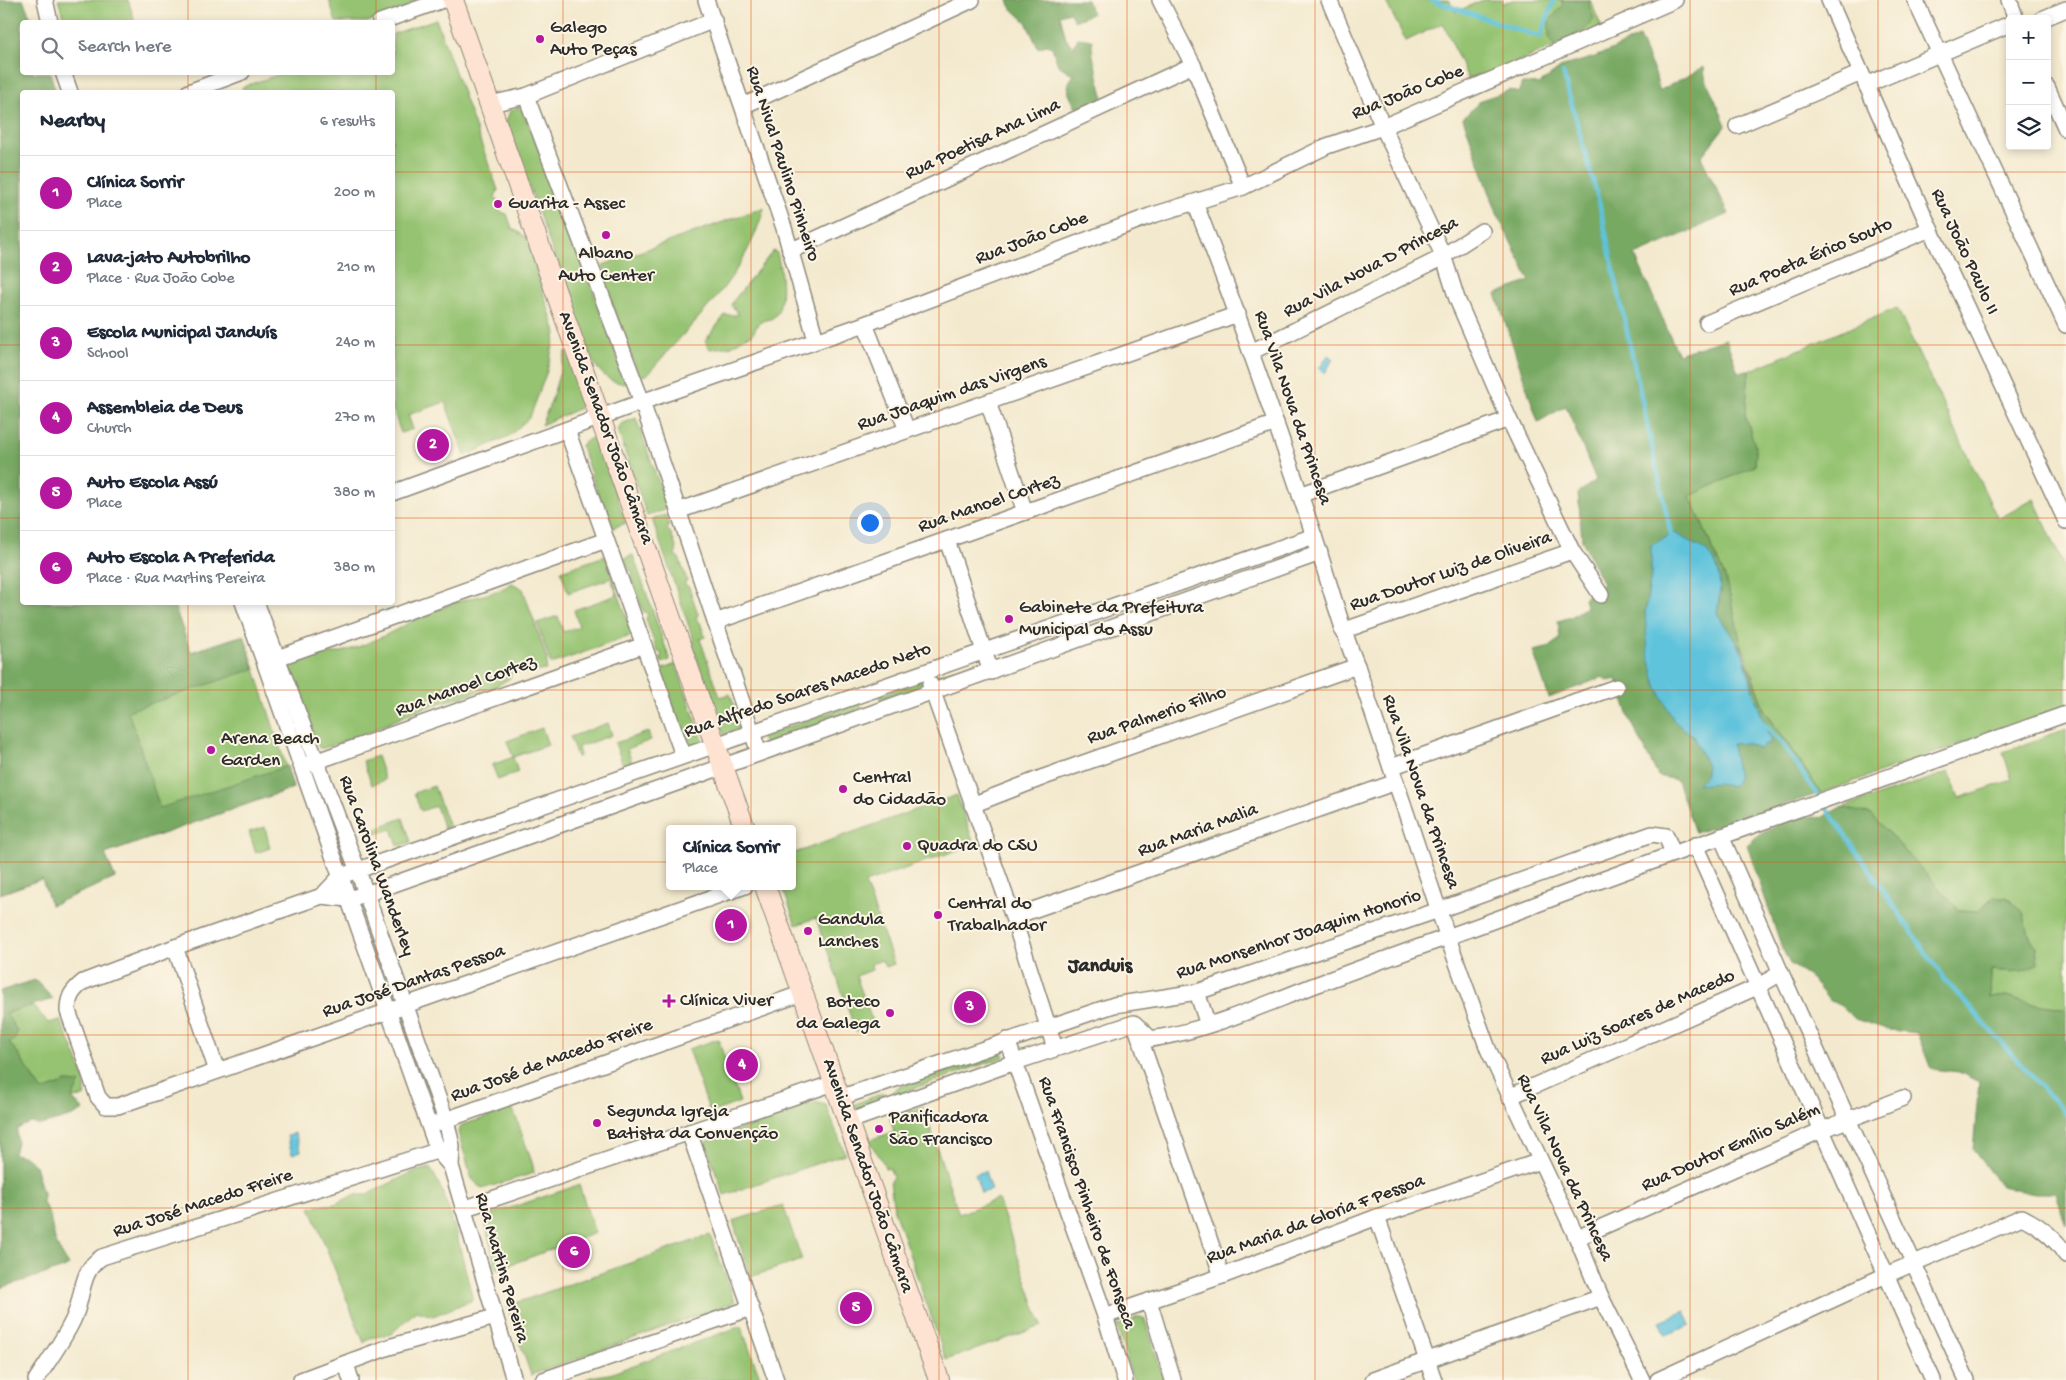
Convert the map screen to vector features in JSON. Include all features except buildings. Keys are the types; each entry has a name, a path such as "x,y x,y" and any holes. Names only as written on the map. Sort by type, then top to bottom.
{"main road":[{"name":"Avenida Senador João Câmara","path":"454,0 744,825"},
{"name":"Avenida Senador João Câmara","path":"766,890 939,1380"}],"street":[{"path":"45,0 50,20"},
{"path":"386,20 442,0"},
{"name":"Rua Nival Paulino Pinheiro","path":"706,0 790,251 816,340"},
{"path":"743,106 972,0"},
{"path":"1160,0 1193,65 1243,187"},
{"name":"Rua João Cobe","path":"395,492 642,402 865,324 1150,216 1243,187 1327,146 1378,128 1675,0"},
{"name":"Rua João Paulo II","path":"1828,0 1930,229 2060,491 2066,521"},
{"path":"1915,0 1938,53 2066,324"},
{"path":"2008,0 2014,15"},
{"path":"1326,1 1378,128 1458,299 1509,419 1572,551 1601,595"},
{"path":"2051,15 2066,9"},
{"path":"490,104 526,96 714,20"},
{"path":"1738,126 1938,53 2006,26"},
{"name":"Rua Poetisa Ana Lima","path":"790,251 1193,65"},
{"path":"63,75 69,90"},
{"path":"194,90 234,75"},
{"path":"526,96 642,402 759,753"},
{"path":"2051,96 2066,129"},
{"name":"Rua Vila Nova da Princesa","path":"1195,203 1252,352 1320,554 1342,631 1357,666 1448,938 1488,1049 1577,1238 1601,1297 1642,1380"},
{"name":"Rua Poeta Érico Souto","path":"1706,323 1930,229"},
{"name":"Rua Vila Nova D Princesa","path":"1252,352 1439,258 1482,231"},
{"name":"Rua Joaquim das Virgens","path":"678,512 1238,314"},
{"path":"865,324 907,430"},
{"path":"988,402 1025,512"},
{"path":"1300,495 1509,419"},
{"name":"Rua Manoel Cortez","path":"715,622 1276,423"},
{"name":"Avenida Senador João Câmara","path":"567,430 683,755"},
{"name":"Rua Alfredo Soares Macedo Neto","path":"340,876 1314,536"},
{"path":"270,661 606,540"},
{"path":"947,540 991,672"},
{"name":"Rua Doutor Luiz de Oliveira","path":"1342,631 1572,551"},
{"path":"217,1071 175,947 322,896 348,899 366,894 1320,554"},
{"name":"Rua Carolina Wanderley","path":"244,605 270,661 308,764 340,876 429,1127 445,1149"},
{"name":"Rua Carolina Wanderley","path":"257,605 270,661"},
{"path":"1114,605 1122,626"},
{"name":"Rua Manoel Cortez","path":"308,764 644,645"},
{"name":"Rua Palmerio Filho","path":"972,805 1044,777 1357,666"},
{"path":"925,671 1014,917 1055,1048"},
{"path":"1391,767 1616,687"},
{"path":"865,692 872,714"},
{"path":"1134,1022 1151,1039 1178,1035 1448,938 1673,853 2066,714"},
{"path":"664,762 672,784"},
{"name":"Rua Carolina Wanderley","path":"308,764 358,871 446,1120 445,1149"},
{"name":"Rua Maria Malia","path":"1014,917 1396,782"},
{"name":"Rua Monsenhor Joaquim Honorio","path":"462,1209 688,1132 837,1090 884,1082 1114,1004 1197,992 1439,910 1652,834 1666,836 1673,853"},
{"path":"1721,836 1781,973 1967,1380"},
{"path":"1696,845 1757,987 1933,1380"},
{"path":"322,896 340,876"},
{"name":"Rua José Dantas Pessoa","path":"175,947 92,977 74,990 68,1000 68,1011 98,1097 106,1106 118,1106 406,1007 734,890"},
{"name":"Rua Luiz Soares de Macedo","path":"1510,1097 1757,987 1781,973"},
{"path":"1197,992 1208,1025"},
{"name":"Rua José de Macedo Freire","path":"429,1127 803,993"},
{"path":"848,1122 1055,1048 1134,1022"},
{"path":"1134,1022 1222,1276"},
{"name":"Rua Francisco Pinheiro de Fonseca","path":"1007,1040 1105,1316 1125,1380"},
{"path":"884,1082 893,1105"},
{"name":"Rua Doutor Emílio Salém","path":"1577,1238 1822,1130 1903,1098"},
{"path":"688,1132 776,1380"},
{"name":"Rua Martins Pereira","path":"445,1149 514,1380"},
{"name":"Rua José Macedo Freire","path":"36,1380 75,1317 89,1268 102,1257 445,1149"},
{"name":"Rua Maria da Gloria F Pessoa","path":"1105,1316 1222,1276 1377,1217 1540,1161"},
{"path":"1377,1217 1434,1380"},
{"path":"1658,1380 1886,1275 2022,1217 2040,1226 2060,1246 2066,1255"},
{"path":"1373,1380 1601,1297"},
{"path":"1148,1301 1173,1380"},
{"path":"543,1380 750,1308"},
{"path":"302,1380 388,1347 495,1317"},
{"path":"346,1364 351,1380"}],"green space":[{"path":"0,0 23,0 32,20 20,20 20,75 51,75 55,90 20,90 20,605 174,605 191,652 244,635 254,669 128,711 160,808 287,766 293,788 105,854 115,878 51,905 42,879 0,894"},
{"path":"58,0 128,0 134,20 64,20"},
{"path":"329,0 431,0 373,20 335,20"},
{"path":"1008,0 1087,0 1092,14 1074,21 1070,12 1060,15 1066,39 1073,47 1078,38 1092,40 1093,55 1103,97 1100,100 1094,105 1087,107 1075,107 1069,94 1068,83 1074,75 1058,65 1052,47 1046,45 1038,48 1026,22 1011,8"},
{"path":"1385,0 1449,0 1455,12 1483,0 1502,0 1503,4 1512,0 1590,0 1602,28 1469,81 1443,23 1406,41"},
{"path":"1561,0 1590,0 1589,5 1594,19 1586,29 1555,47 1549,37 1549,21 1563,5"},
{"path":"436,19 498,190 495,197 501,205 499,206 501,212 507,214 512,228 526,237 556,333 547,371 530,417 509,436 465,456 445,402 408,415 413,429 401,433 395,416 395,90 243,90 242,87 277,75 395,75 395,33"},
{"path":"1639,37 1656,76 1659,91 1704,67 1705,77 1726,125 1701,157 1729,214 1635,255 1678,354 1726,339 1738,372 1749,371 1745,415 1756,449 1755,466 1690,496 1727,582 1743,653 1764,709 1821,793 1695,833 1677,780 1658,776 1629,717 1617,679 1608,681 1603,677 1549,698 1533,651 1547,648 1560,639 1558,621 1571,617 1586,607 1584,598 1603,584 1582,540 1578,493 1596,480 1566,406 1538,422 1496,294 1530,281 1498,216 1463,118 1481,100 1510,90 1518,93 1522,83 1539,84 1563,66 1595,57","holes":["1675,533 1687,541 1721,592 1717,613 1743,653 1755,697 1771,742 1759,749 1747,743 1732,744 1738,779 1697,785 1705,776 1707,766 1693,736 1645,613 1651,575 1651,546"]},
{"path":"518,107 523,111 576,243 626,383 615,382 610,379 598,368 591,358 506,122 510,111"},
{"path":"764,208 755,234 731,278 716,298 647,375 639,376 608,294 603,265"},
{"path":"773,251 777,253 782,286 781,303 775,316 760,323 752,335 745,337 732,346 710,349 705,341 725,315 739,315 731,305"},
{"path":"1897,308 1998,519 2034,499 2066,570 2066,707 1821,793 1764,709 1739,636 1727,582 1690,496 1755,466 1756,449 1745,415 1749,371"},
{"path":"566,351 585,399 585,406 541,425 551,402"},
{"path":"636,418 668,509 647,516 618,431 621,424"},
{"path":"591,438 597,441 626,523 610,529 581,445"},
{"path":"665,515 669,525 667,530 671,533 677,550 675,555 679,558 687,580 684,584 689,587 698,614 696,619 700,622 705,637 700,639 720,697 730,694 742,728 724,735 691,642 694,641 652,519"},
{"path":"633,555 670,660 662,663 660,659 662,654 657,651 646,619 648,614 643,611 631,577 633,572 629,570 625,558"},
{"path":"605,556 633,635 551,664 537,623 558,616 563,632 579,627 574,610 617,595 611,578 568,593 561,571"},
{"path":"512,583 523,589 547,659 546,670 526,673 512,671 510,678 497,686 420,709 363,735 319,748 292,677 289,663 302,658 338,653 359,647 440,608 491,593"},
{"path":"0,586 20,601 20,605 174,605 191,652 244,635 293,788 105,854 115,878 51,905 42,879 0,894"},
{"path":"978,661 980,668 882,702 880,700 880,695"},
{"path":"676,664 703,741 688,748 660,670"},
{"path":"860,702 862,709 765,744 762,739 762,736"},
{"path":"608,723 612,735 578,747 580,756 577,757 570,737"},
{"path":"542,728 548,745 513,757 507,741"},
{"path":"2066,729 2066,1010 2027,1003 2008,996 1990,998 1991,970 2014,972 2036,947 2029,935 2023,913 2007,897 1994,897 1979,911 1959,910 1872,815 1841,808 1949,772 1959,798 2012,780 2003,752"},
{"path":"648,732 651,740 627,749 632,762 623,765 615,743"},
{"path":"377,756 385,780 372,785 363,761"},
{"path":"513,757 518,772 498,780 492,765"},
{"path":"434,786 449,827 444,829 436,806 421,811 414,793"},
{"path":"957,795 974,844 865,883 894,964 885,967 882,960 871,964 872,970 856,976 874,1026 856,1032 816,918 796,925 783,890 796,890 796,853"},
{"path":"1841,807 1872,815 1959,910 1979,911 1994,897 2006,897 2023,912 2029,935 2036,947 2038,963 2022,971 1991,970 1990,998 2008,996 2027,1003 2066,1010 2066,1226 2056,1193 2034,1193 2001,1186 1973,1150 1979,1082 1959,1072 1931,1069 1917,1033 1890,1030 1855,1019 1843,1007 1829,1000 1808,975 1790,964 1782,948 1747,845 1755,837 1790,819 1807,816 1821,818"},
{"path":"403,818 411,842 398,846 392,829 376,834 374,829"},
{"path":"265,827 270,848 256,853 249,832"},
{"path":"35,980 53,999 6,1013 17,1031 15,1039 9,1043 18,1053 24,1065 43,1091 67,1082 80,1083 72,1098 84,1110 73,1116 41,1125 30,1123 17,1129 17,1142 14,1154 27,1157 35,1165 43,1194 43,1203 49,1213 56,1244 69,1265 0,1288 0,991"},
{"path":"33,1005 48,1023 60,1020 73,1047 81,1070 84,1080 84,1097 72,1098 79,1083 67,1082 43,1091 11,1048 5,1013"},
{"path":"718,1039 740,1102 710,1113 688,1049"},
{"path":"1002,1051 1004,1057 898,1094 892,1092 896,1088"},
{"path":"883,1093 886,1095 885,1099 857,1110 853,1108 855,1104"},
{"path":"816,1102 826,1105 845,1154 724,1195 705,1142"},
{"path":"923,1106 959,1214 998,1199 1042,1326 946,1360 894,1210 890,1181 893,1177 890,1169 885,1168 869,1140 894,1132 890,1118"},
{"path":"513,1109 533,1165 534,1173 482,1189 472,1179 458,1132 462,1125"},
{"path":"430,1168 450,1213 473,1300 433,1316 416,1311 391,1334 370,1338 364,1343 310,1207 335,1204 354,1195 366,1195 413,1172"},
{"path":"579,1185 595,1233 496,1270 486,1226 492,1214"},
{"path":"783,1205 802,1260 750,1277 733,1221"},
{"path":"710,1235 735,1302 531,1375 507,1306"},
{"path":"1138,1317 1145,1320 1164,1380 1133,1380 1117,1326"},
{"path":"741,1326 761,1380 584,1380 593,1376 615,1372"}],"water":[{"path":"1328,355 1333,359 1325,373 1319,369"},
{"path":"1675,533 1706,551 1716,564 1719,580 1717,613 1743,653 1755,697 1771,742 1759,749 1747,743 1732,744 1738,779 1732,787 1718,783 1696,785 1705,776 1707,766 1693,736 1674,721 1656,685 1648,653 1645,613 1651,575 1651,545"},
{"path":"295,1133 301,1151 292,1154 287,1136"},
{"path":"985,1171 991,1190 981,1193 975,1174"},
{"path":"1685,1311 1691,1325 1666,1335 1660,1321"}],"waterway":[{"path":"1431,0 1540,37 1554,0"},
{"path":"1563,73 1599,202 1672,539"},
{"path":"1761,721 1781,742 1945,980 2066,1114"}],"place":[{"name":"Galego Auto Peças","path":"540,39"},
{"name":"Guarita - Assec","path":"498,204"},
{"name":"Albano Auto Center","path":"606,235"},
{"name":"Lava-jato Autobrilho","path":"433,445"},
{"name":"Gabinete da Prefeitura Municipal do Assu","path":"1009,619"},
{"name":"Arena Beach Garden","path":"211,750"},
{"name":"Central do Cidadão","path":"843,789"},
{"name":"Quadra do CSU","path":"907,846"},
{"name":"Central do Trabalhador","path":"938,915"},
{"name":"Clínica Sorrir","path":"731,925"},
{"name":"Gandula Lanches","path":"808,931"},
{"name":"Clínica Viver","path":"669,1001"},
{"name":"Escola Municipal Janduís","path":"970,1007"},
{"name":"Boteco da Galega","path":"890,1013"},
{"name":"Assembleia de Deus","path":"742,1065"},
{"name":"Segunda Igreja Batista da Convenção","path":"597,1123"},
{"name":"Panificadora São Francisco","path":"879,1129"},
{"name":"Auto Escola A Preferida","path":"574,1252"},
{"name":"Auto Escola Assú","path":"856,1308"}],"district":[{"name":"Janduis","path":"1100,967"}]}
